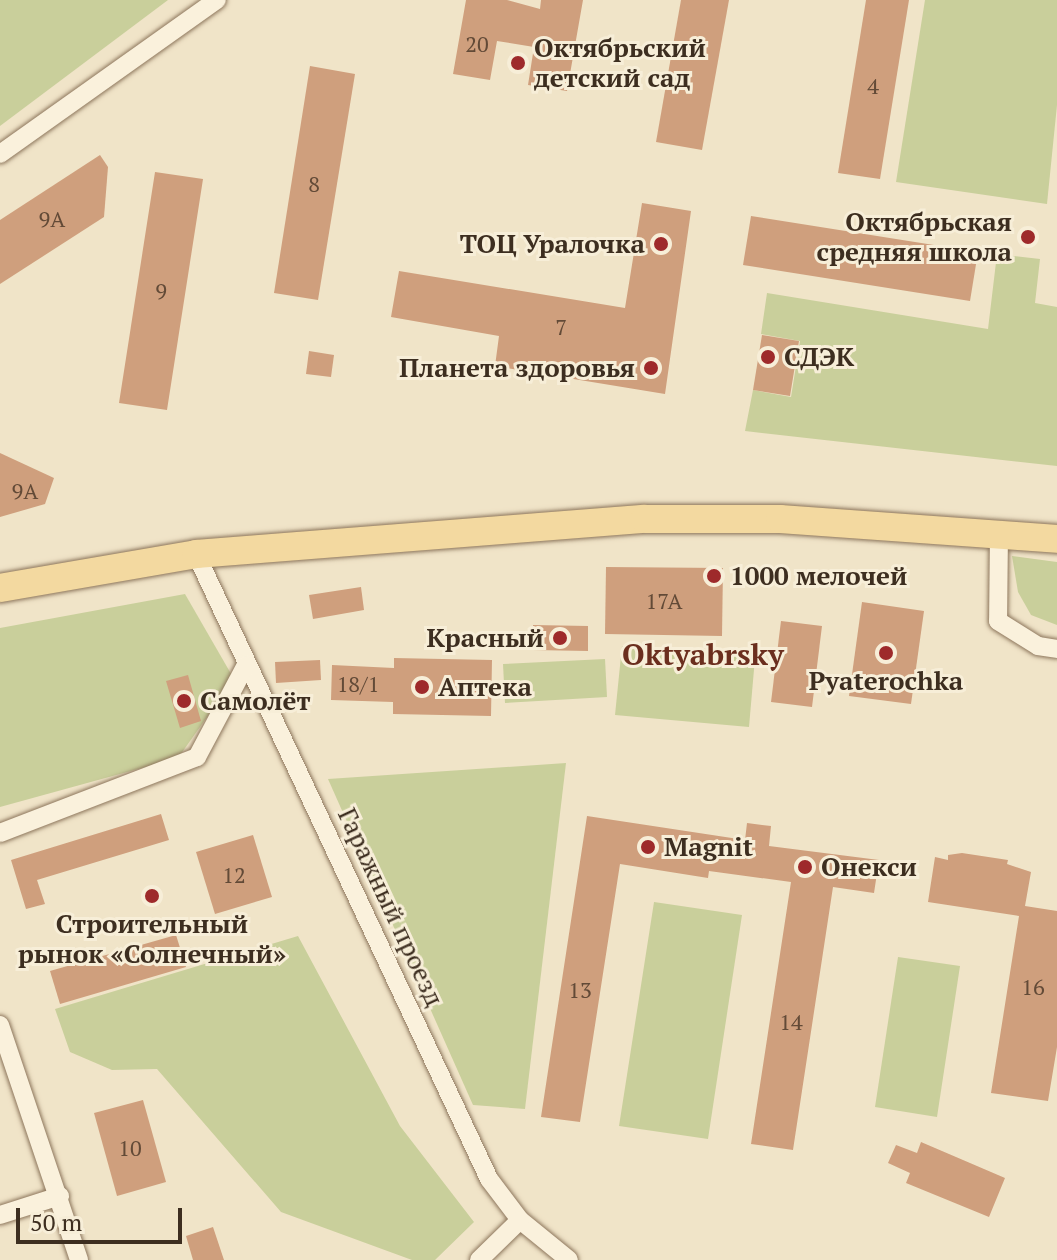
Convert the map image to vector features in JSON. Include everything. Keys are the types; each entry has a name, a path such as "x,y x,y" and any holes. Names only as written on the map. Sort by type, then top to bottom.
{"main road":[{"path":"0,588 196,554 645,519 780,519 999,532 1057,539"}],"street":[{"path":"0,154 217,0"},
{"path":"999,532 998,621 1038,646 1057,649"},
{"name":"Гаражный проезд","path":"196,554 489,1179 520,1220 569,1260"},
{"path":"0,833 197,757 246,665"},
{"path":"0,1025 79,1260"},
{"path":"0,1215 60,1196"},
{"path":"479,1260 520,1220"}],"green space":[{"path":"0,0 168,0 0,126"},
{"path":"925,0 1057,0 1057,105 1047,204 896,182"},
{"path":"997,254 1040,259 1035,303 1057,307 1057,466 745,431 753,390 791,397 800,341 761,334 767,293 988,329"},
{"path":"1012,556 1057,562 1057,625 1031,615 1018,592"},
{"path":"185,594 234,679 178,758 0,807 0,628"},
{"path":"622,646 755,658 749,727 615,715"},
{"path":"605,659 607,697 505,703 503,664"},
{"path":"566,763 525,1109 473,1105 328,779"},
{"path":"654,902 742,915 708,1139 619,1126"},
{"path":"298,936 400,1126 474,1222 435,1260 412,1260 281,1212 157,1069 112,1070 70,1052 55,1009"},
{"path":"898,957 960,966 937,1117 875,1107"}],"building":[{"path":"466,0 507,0 540,9 541,0 583,0 567,91 528,85 534,47 497,41 490,80 453,74"},
{"path":"681,0 729,0 702,150 656,142"},
{"path":"866,0 909,0 880,179 838,173"},
{"path":"310,66 355,74 318,300 274,293"},
{"path":"100,155 108,167 104,217 0,284 0,220"},
{"path":"155,172 203,179 167,410 119,403"},
{"path":"642,203 691,211 665,394 495,366 499,336 391,317 399,271 625,308"},
{"path":"751,216 978,252 970,301 743,265"},
{"path":"762,335 799,341 790,396 753,390"},
{"path":"309,351 334,355 331,377 306,374"},
{"path":"0,453 54,478 45,504 0,517"},
{"path":"606,567 723,568 722,636 605,634"},
{"path":"361,587 364,610 313,619 309,595"},
{"name":"Pyaterochka","path":"862,602 924,611 911,704 849,696"},
{"path":"781,621 822,626 812,707 771,702"},
{"name":"Красный","path":"533,625 588,626 588,651 533,650"},
{"path":"394,658 492,660 491,716 393,714 393,702 331,700 332,665 394,668"},
{"path":"320,660 321,680 276,683 275,662"},
{"name":"Самолёт","path":"188,675 201,721 180,728 166,681"},
{"path":"161,814 169,840 37,880 45,904 26,909 11,860"},
{"path":"587,816 745,840 747,823 771,826 769,846 879,860 874,893 833,887 793,1150 751,1144 791,882 709,871 708,878 620,864 580,1122 541,1117"},
{"path":"253,835 272,897 215,914 196,852"},
{"path":"962,853 1008,860 1007,864 1031,872 1025,906 1057,911 1057,1047 1048,1101 991,1093 1019,916 928,902 935,857 948,860 948,855"},
{"path":"176,935 186,967 60,1004 50,971"},
{"path":"143,1100 166,1182 117,1196 94,1113"},
{"path":"921,1142 1005,1178 989,1217 906,1183 910,1173 888,1163 896,1145 917,1153"},
{"path":"213,1227 224,1260 193,1260 186,1236"}],"place":[{"name":"Октябрьский детский сад","path":"518,63"},
{"name":"Октябрьская средняя школа","path":"1028,237"},
{"name":"ТОЦ Уралочка","path":"661,244"},
{"name":"СДЭК","path":"768,357"},
{"name":"Планета здоровья","path":"651,368"},
{"name":"1000 мелочей","path":"714,576"},
{"name":"Красный","path":"560,638"},
{"name":"Pyaterochka","path":"886,653"},
{"name":"Аптека","path":"422,687"},
{"name":"Самолёт","path":"184,701"},
{"name":"Magnit","path":"648,847"},
{"name":"Онекси","path":"805,867"},
{"name":"Строительный рынок «Солнечный»","path":"152,896"}],"district":[{"name":"Oktyabrsky","path":"703,654"}]}
